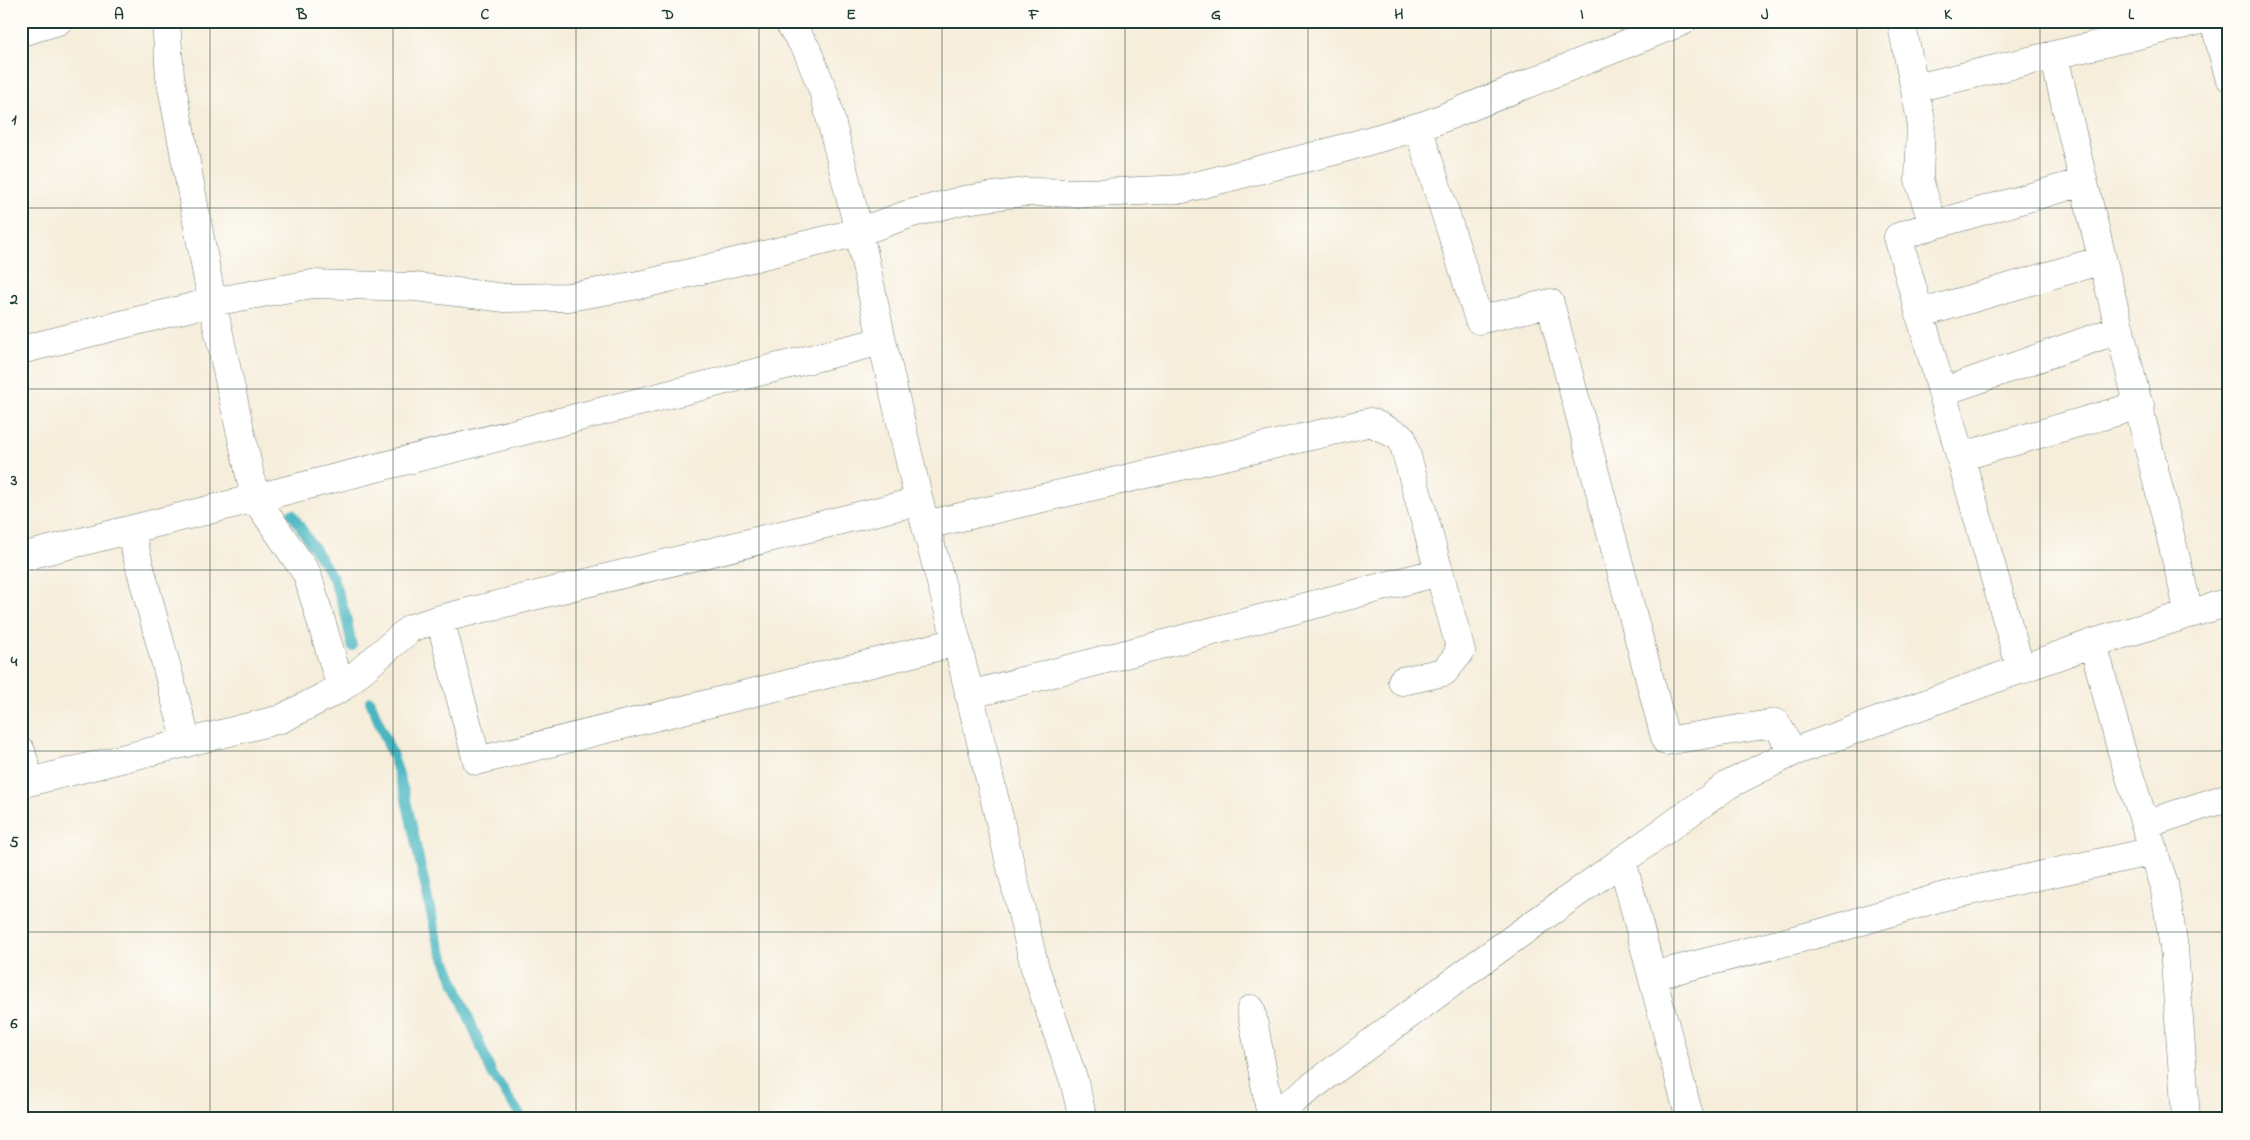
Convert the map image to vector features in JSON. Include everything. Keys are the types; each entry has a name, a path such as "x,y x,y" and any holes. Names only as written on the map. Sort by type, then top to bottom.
{"street":[{"path":"21,32 58,21"},
{"path":"166,21 170,76 212,302 255,498 308,574 341,688"},
{"path":"788,21 806,50 824,93 860,232 882,341 922,513 957,642 1035,968 1074,1081 1083,1119"},
{"path":"21,350 212,302 312,284 416,287 506,298 569,297 644,284 860,232 909,214 964,200 1025,192 1096,193 1183,189 1330,152 1418,126 1683,21"},
{"path":"1901,21 1920,120 1919,180 1933,225"},
{"path":"1915,88 2198,21"},
{"path":"2214,21 2229,77"},
{"path":"2054,55 2083,182 2140,405 2189,613"},
{"path":"1418,126 1479,320 1550,303 1666,741 1776,723 1793,752"},
{"path":"2021,670 1898,237 1933,225 2083,182"},
{"path":"1919,314 2102,260"},
{"path":"1942,392 2120,329"},
{"path":"21,557 882,341"},
{"path":"1960,456 2140,405"},
{"path":"21,751 26,782 187,743 281,719 341,688 411,628 440,619 922,513 1371,422 1402,438 1461,651 1444,672 1402,681"},
{"path":"130,530 187,743"},
{"path":"969,695 1439,572"},
{"path":"1251,1009 1269,1117 1472,968 1728,785 1793,752 2093,643 2229,602"},
{"path":"440,619 477,761 957,642"},
{"path":"2093,643 2121,750 2164,884 2174,948 2186,1119"},
{"path":"2146,824 2229,797"},
{"path":"1652,976 1825,932 1941,897 2154,851"},
{"path":"1622,860 1690,1119"}],"waterway":[{"path":"292,514 333,578 346,616 352,646"},
{"path":"370,701 394,759 405,795 437,940 492,1074 523,1119"}]}
